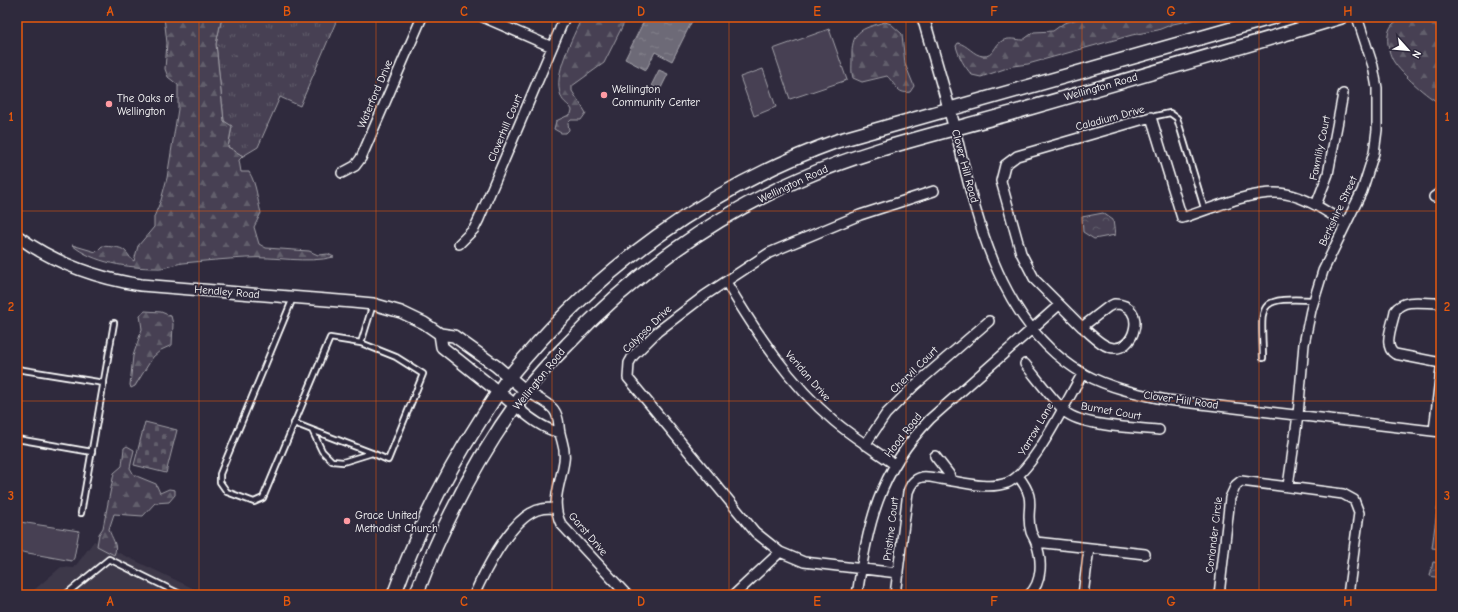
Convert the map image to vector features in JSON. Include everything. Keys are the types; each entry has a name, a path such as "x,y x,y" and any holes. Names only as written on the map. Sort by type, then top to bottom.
{"main road":[{"name":"Wellington Road","path":"394,595 414,542 441,486 464,445 509,378 556,325 602,280 651,241 695,210 734,187 814,149 949,108 1274,17"},
{"name":"Wellington Road","path":"416,595 426,567 458,498 526,391 552,361 609,302 664,258 714,223 767,194 826,168 875,151 1341,17"}],"street":[{"name":"Waterford Drive","path":"342,174 355,166 361,158 422,17"},
{"path":"483,17 552,47"},
{"name":"Cloverhill Court","path":"459,244 474,229 479,219 565,17"},
{"name":"Clover Hill Road","path":"923,17 985,240 1008,292 1032,328 1047,346 1063,360 1083,373 1102,382 1133,393 1167,400 1437,432"},
{"name":"Berkshire Street","path":"1298,415 1304,344 1314,300 1323,271 1362,191 1370,170 1377,130 1377,88 1373,66 1356,17"},
{"name":"Fawnlily Court","path":"1316,205 1328,174 1343,94"},
{"name":"Caladium Drive","path":"1082,327 1058,305 1035,280 1021,253 1001,181 1005,165 1017,156 1151,117 1182,218 1248,197 1274,192 1286,194 1316,205 1346,224"},
{"name":"Calypso Drive","path":"861,567 804,562 780,552 755,532 628,378 629,363 652,337 677,315 769,253 860,215 934,191"},
{"name":"Hendley Road","path":"17,236 61,262 110,280 141,285 373,304 406,314 440,334 454,336 496,366 526,391"},
{"name":"Veridan Drive","path":"726,282 746,316 797,385 835,422 865,445 894,464"},
{"path":"1441,303 1408,303 1398,306 1395,311 1388,344 1391,352 1395,354 1441,363"},
{"path":"1114,304 1125,306 1130,309 1135,321 1130,339 1125,345 1115,348 1102,343 1082,327 1114,304"},
{"path":"1032,328 1058,305"},
{"name":"Chervil Court","path":"865,445 886,414 908,391 950,352 989,321"},
{"name":"Hood Road","path":"857,595 865,541 875,507 894,464 918,432 930,419 1032,328"},
{"path":"440,334 442,347 499,392 531,420 549,430 560,433"},
{"name":"Burnet Court","path":"1025,364 1067,414 1078,419 1102,424 1159,430"},
{"path":"1437,432 1441,369"},
{"name":"Yarrow Lane","path":"951,480 989,486 999,485 1018,476 1033,460 1083,373"},
{"name":"Garst Drive","path":"526,391 554,409 560,422 560,433 564,441 565,460 555,500 555,508 561,524 627,595"},
{"path":"1288,486 1298,415"},
{"path":"936,456 950,474 951,480"},
{"path":"1018,476 1029,493 1031,504 1031,532 1039,553 1040,567 1038,581 1032,594"},
{"name":"Pristine Court","path":"895,595 908,492 911,484 923,477 951,480"},
{"name":"Coriander Circle","path":"1219,595 1231,492 1241,481 1343,494 1354,500 1359,514 1348,595"},
{"path":"474,595 492,559 523,519 538,510 555,508"},
{"path":"1036,542 1145,554"},
{"path":"1083,595 1089,548"},
{"path":"734,595 780,552"},
{"name":"Pristine Court","path":"861,567 898,573"}],"lane":[{"path":"1151,117 1170,113 1177,118 1205,211"},
{"path":"293,298 220,474 220,482 224,490 254,502 261,501 330,338 361,343 396,357 423,374 388,460 294,424"},
{"path":"1263,358 1262,316 1266,306 1278,300 1314,300"},
{"path":"361,343 373,304"},
{"path":"81,513 114,323"},
{"path":"17,369 104,383"},
{"path":"312,430 322,451 332,461 343,462 372,454"},
{"path":"17,439 92,452"},
{"path":"65,595 109,559 182,595"}],"shaded area":[{"path":"94,541 207,595 28,595 61,567 74,568"}],"green space":[{"path":"164,17 222,17 216,44 224,121 232,126 228,147 243,156 239,160 241,172 249,172 254,182 261,213 254,227 259,244 266,248 309,251 318,255 328,254 334,257 313,260 238,258 183,263 159,268 146,268 101,260 90,256 72,245 96,252 102,246 118,247 123,249 134,261 138,246 154,227 154,217 161,200 167,178 178,109 178,85 168,77 165,69 167,43"},
{"path":"222,17 338,17 300,106 280,97 258,147 243,156 228,147 232,127 224,121 216,44"},
{"path":"582,17 627,17 604,63 572,86 572,91 586,113 581,120 571,120 568,123 569,130 566,133 561,133 554,129 556,121 571,114 572,110 562,98 559,87 559,78 565,56"},
{"path":"1085,17 1207,17 1173,24 1158,30 1132,35 1028,64 1013,66 981,77 972,75 969,72 960,58 956,46 958,43 962,44 976,54 987,56 992,53 999,43 1004,40 1023,40 1034,32 1053,31 1064,23"},
{"path":"1419,17 1441,17 1440,103 1415,85 1402,72 1390,54 1388,38 1390,28 1393,24 1401,20"},
{"path":"885,22 891,24 902,34 905,64 914,86 910,92 902,92 899,90 887,76 862,82 853,78 852,50 855,37 863,29"},
{"path":"829,29 847,80 790,99 773,49"},
{"path":"763,69 776,107 754,116 740,77"},
{"path":"1103,213 1113,220 1115,235 1094,239 1083,232 1082,217"},
{"path":"145,311 161,312 171,316 173,324 172,345 161,350 153,357 135,386 131,388 133,356 142,329 140,315"},
{"path":"145,422 177,430 166,473 134,465"},
{"path":"127,446 134,450 130,468 134,475 156,484 160,493 169,489 175,490 175,495 169,502 155,503 143,516 114,514 109,529 116,548 114,555 97,546 99,534 103,528 114,473 122,466 124,448"},
{"path":"1439,495 1441,495 1441,549 1432,548"},
{"path":"20,522 79,531 74,558 72,561 17,551"},
{"path":"1433,562 1441,563 1441,578 1430,576"}],"water":[{"path":"646,17 694,17 672,61 655,52 646,70 625,59"},
{"path":"659,70 668,74 661,88 655,91 652,84"}],"place":[{"name":"Wellington Community Center","path":"604,95"},
{"name":"The Oaks of Wellington","path":"109,104"},
{"name":"Grace United Methodist Church","path":"347,521"}]}
